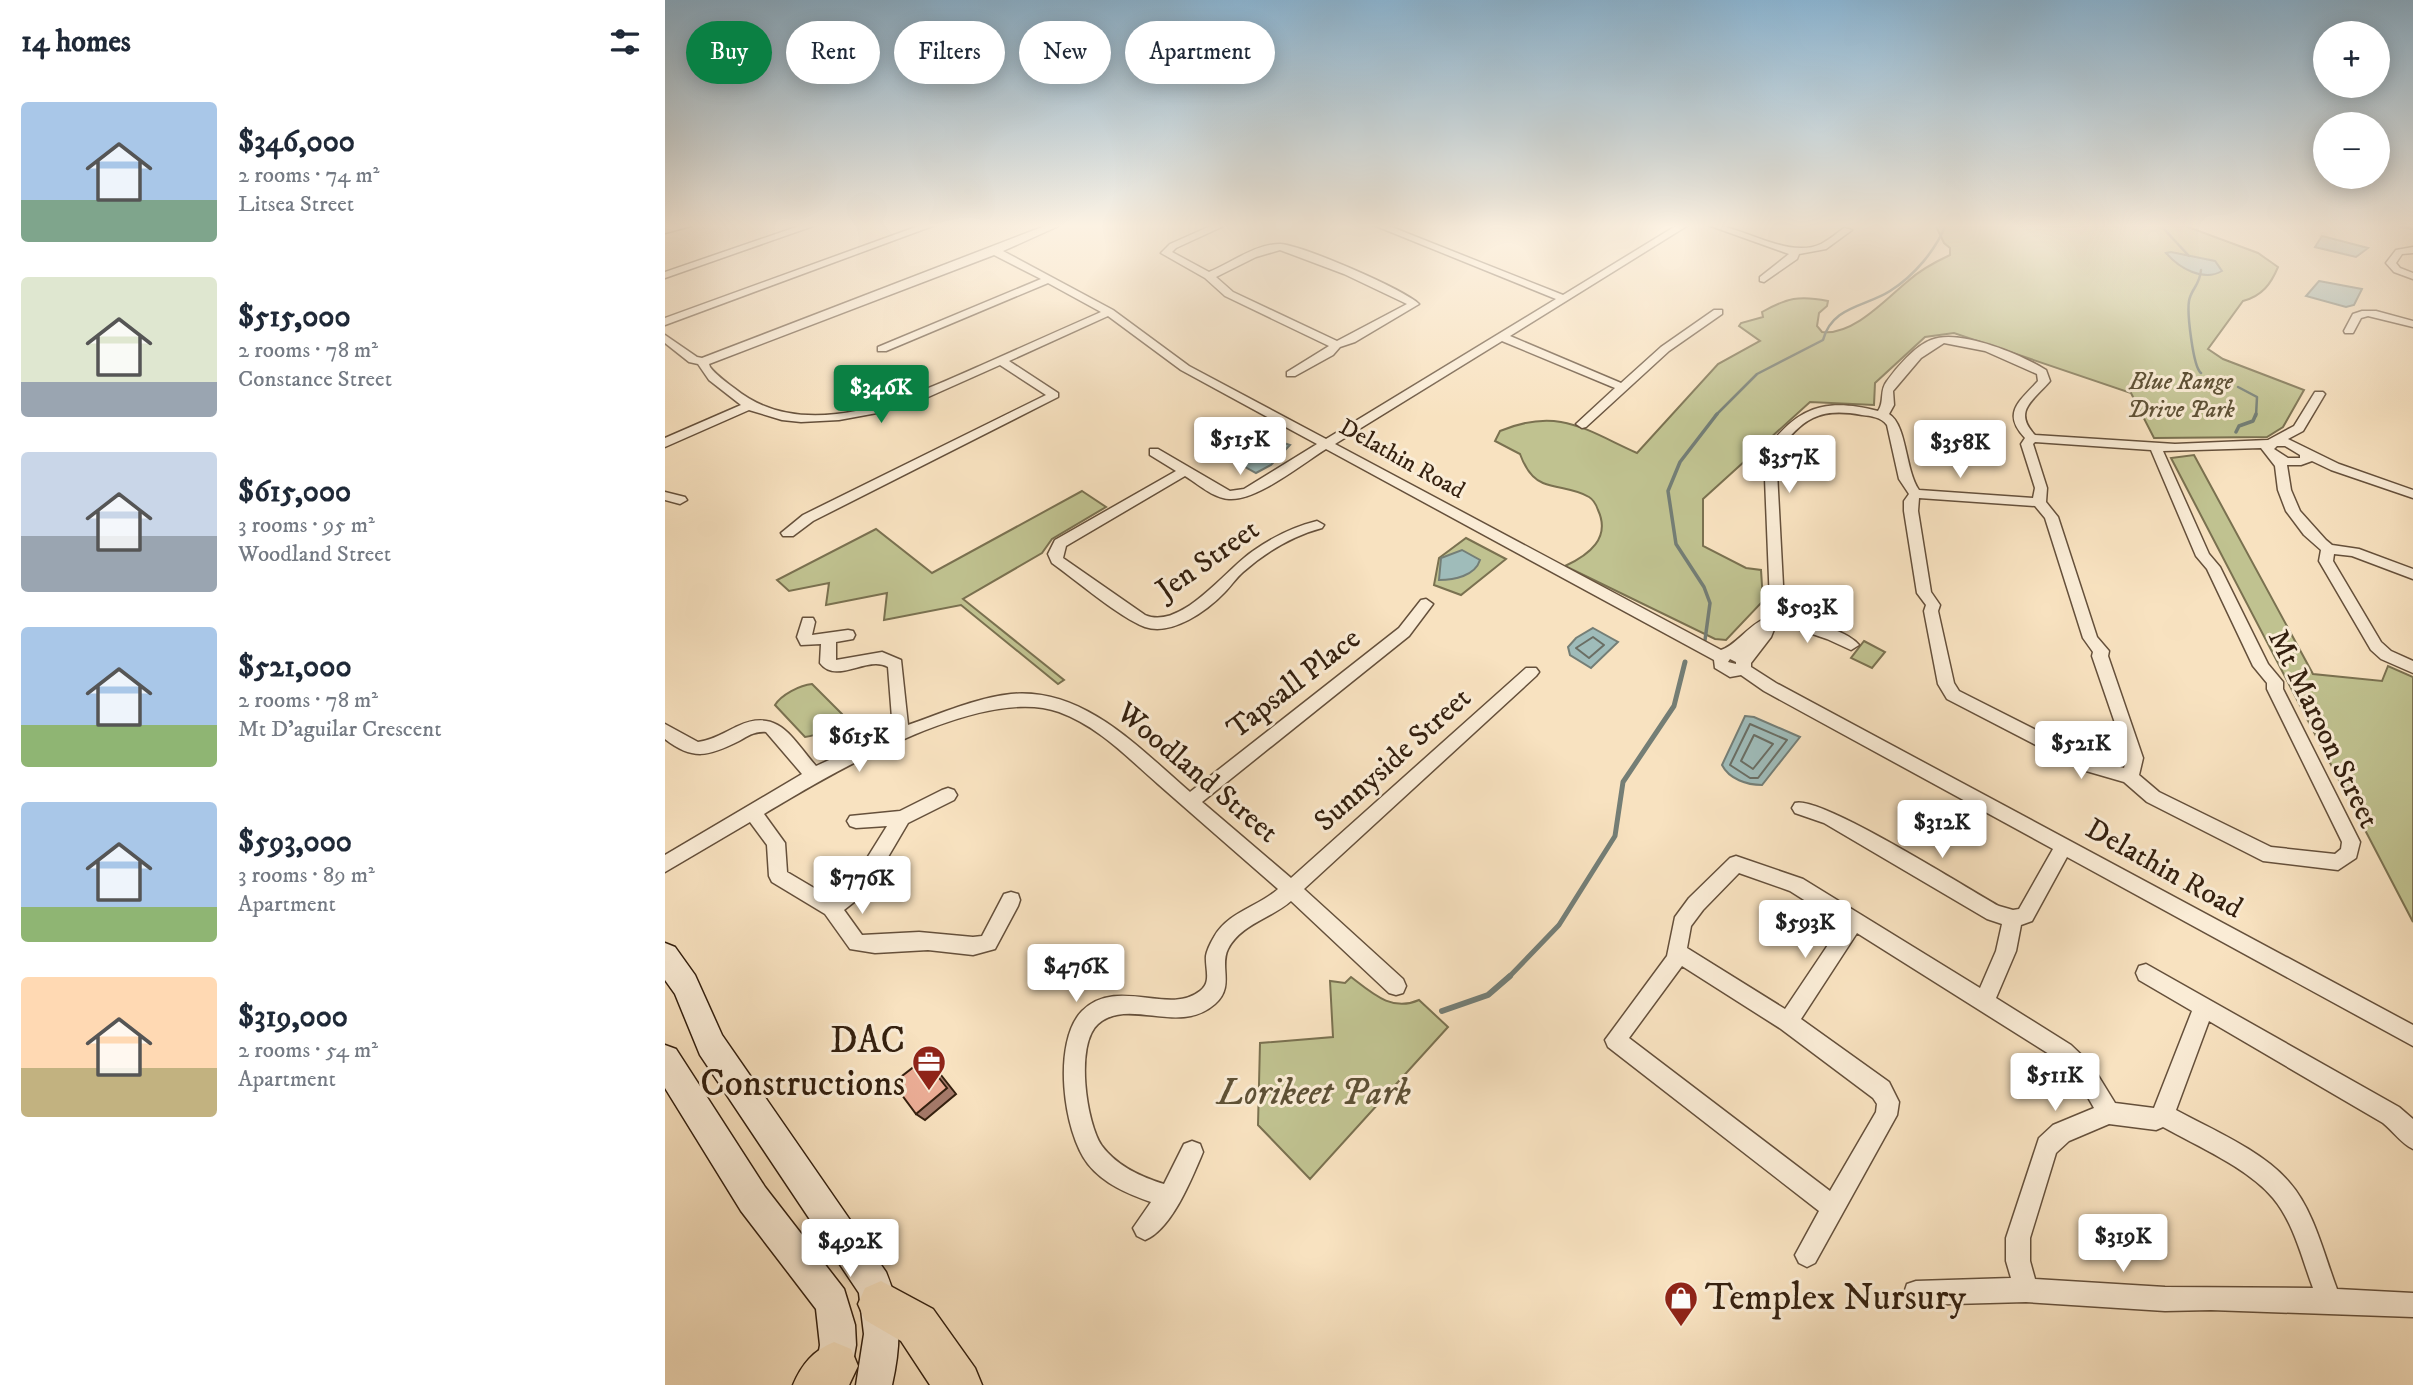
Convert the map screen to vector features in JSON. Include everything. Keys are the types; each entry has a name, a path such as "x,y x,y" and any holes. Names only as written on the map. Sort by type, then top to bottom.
{"highway":[{"path":"881,1304 917,1325 958,1385"}],"main road":[{"path":"665,956 685,985 711,1045 874,1284 881,1304 881,1342 839,1380"},
{"path":"665,1059 753,1199 832,1301 837,1325 839,1380"}],"street":[{"path":"665,322 757,289"},
{"path":"665,338 693,360 703,362 896,289"},
{"path":"882,349 1027,289"},
{"name":"Delathin Road","path":"1064,289 1109,312 1185,368 1325,445 1735,660 1770,687 2413,1036"},
{"path":"1223,289 1229,294 1336,345"},
{"path":"1291,374 1329,353 1336,345 1351,340 1414,304 1381,289"},
{"path":"1538,289 1564,299"},
{"path":"1154,452 1221,493 1239,495 1248,492 1581,289"},
{"path":"703,362 706,371 749,406 764,412 789,417 848,415 913,400 1109,312"},
{"path":"1582,424 1665,349 1718,312"},
{"path":"2349,331 2357,316 2371,313 2413,324"},
{"path":"1502,337 1622,387"},
{"path":"1882,415 1888,405 1887,391 1891,383 1933,343 1952,339 2026,363 2042,372 2044,381 2018,411 2017,418 2019,426 2039,438 2155,446 2245,446 2272,449 2413,494"},
{"path":"788,533 808,518 1054,395 1001,361"},
{"path":"2272,449 2299,428 2319,394"},
{"path":"665,443 749,406"},
{"path":"1735,660 1759,645 1771,620 1777,594 1769,459 1771,450 1816,411 1832,409 1882,415 1893,425 1905,478 1915,494"},
{"path":"2284,477 2301,457 2299,428"},
{"path":"1915,494 1911,501 1911,511 1924,593 1933,605 1931,611 1944,677 1953,695 2092,766 2130,777 2135,758 2100,656 2101,651 2090,638 2051,517 2039,502 2041,488 2027,444 2039,438"},
{"path":"2272,449 2288,443 2301,457"},
{"name":"Mt Maroon Street","path":"2130,777 2153,797 2269,855 2330,863 2338,862 2350,853 2351,842 2279,698 2276,682 2261,666 2213,566 2203,556 2155,446"},
{"path":"2272,449 2282,465 2286,495 2309,534 2328,549 2354,552 2413,574"},
{"name":"Jen Street","path":"1185,471 1060,543 1055,554 1058,560 1140,619 1151,624 1161,624 1178,618 1218,591 1238,568 1266,548 1301,529 1317,525"},
{"path":"1915,494 2039,502"},
{"path":"665,496 680,500"},
{"path":"2328,549 2326,561 2376,646 2386,655 2413,667"},
{"name":"Tapsall Place","path":"1190,802 1404,632 1426,604"},
{"path":"1771,620 1832,635 1851,645"},
{"path":"808,622 804,637 806,641 848,635"},
{"path":"829,639 828,663 833,666 881,657 896,664 901,734"},
{"name":"Sunnyside Street","path":"1170,1197 1137,1186 1114,1172 1096,1156 1084,1132 1074,1051 1082,1028 1093,1015 1113,1004 1180,1010 1196,1005 1209,996 1217,983 1216,955 1223,939 1235,926 1276,902 1531,672"},
{"name":"Woodland Street","path":"665,864 814,775 901,734 979,706 1013,700 1051,704 1064,707 1107,730 1291,889 1396,986"},
{"path":"665,730 687,746 698,748 718,744 760,725 771,728 814,775"},
{"path":"856,821 902,818 948,795"},
{"path":"1801,808 1830,818 1994,913 2013,919 2025,915 2064,846"},
{"path":"751,811 776,843 778,876 832,908 857,943 872,946 927,940 974,948 988,943 1011,900"},
{"path":"832,908 861,885 902,818"},
{"path":"1832,1208 1615,1040 1678,953 1682,923 1696,904 1737,864 1796,885 2064,1052 2084,1071 2109,1113"},
{"path":"1984,1002 2006,951 2013,919"},
{"path":"1788,1022 1855,920"},
{"path":"1678,953 1788,1022 1881,1090 1888,1102 1886,1115 1807,1255"},
{"path":"2146,973 2391,1115 2406,1127 2413,1138"},
{"path":"2026,1290 2018,1261 2018,1238 2047,1146 2061,1133 2109,1113 2156,1119 2163,1115 2204,1007"},
{"path":"2163,1115 2263,1175 2281,1190 2292,1209 2330,1301"},
{"path":"1145,1228 1170,1197 1192,1152"},
{"path":"1916,1293 2026,1290 2165,1300 2211,1298 2413,1305"}],"green space":[{"name":"Blue Range Drive Park","path":"1900,289 2265,289 2243,301 2208,349 2223,359 2304,390 2283,427 2267,437 2154,438 2131,393 1954,333 1925,337 1875,383 1874,405 1810,402 1703,499 1703,546 1746,568 1761,570 1763,601 1726,640 1715,639 1565,566 1582,557 1600,537 1601,520 1596,504 1583,494 1534,478 1520,454 1495,441 1500,431 1520,424 1555,421 1586,429 1637,453 1718,364 1760,341 1739,326 1741,323 1763,317 1762,312 1779,304 1793,299 1809,298 1828,301 1827,306 1819,313 1817,326 1822,332 1834,332 1857,322"},
{"path":"2194,455 2313,674 2382,681 2388,666 2413,677 2413,922 2171,458"},
{"path":"1082,491 1106,507 1052,539 1042,553 963,599 1064,680 1058,684 961,605 884,620 887,593 826,605 829,583 789,591 777,580 876,529 932,573"},
{"path":"1466,538 1506,559 1461,595 1434,585 1439,558"},
{"path":"1864,641 1885,652 1872,668 1851,658"},
{"path":"812,684 842,714 826,729 805,737 775,705 791,691"},
{"name":"Lorikeet Park","path":"1351,977 1375,995 1391,1002 1400,1004 1419,1000 1448,1027 1310,1179 1258,1125 1260,1043 1333,1037 1330,981 1345,983"}],"water":[{"path":"2312,289 2362,289 2354,305 2346,307 2306,296"},
{"path":"1264,433 1274,440 1290,445 1271,465 1256,473 1240,464 1251,455 1231,451"},
{"path":"1462,550 1480,560 1474,570 1463,576 1439,580 1441,558"},
{"path":"1593,628 1618,642 1591,668 1570,655 1568,647 1576,638"},
{"path":"1745,716 1754,717 1800,737 1762,785 1739,780 1729,774 1722,765"}],"building":[{"name":"DAC Constructions","path":"924,1059 947,1088 916,1114 893,1083"}],"waterway":[{"path":"1717,414 1757,374 1823,340 1827,329 1842,314 1893,289"},
{"path":"2194,289 2190,297 2190,327 2193,351 2201,373"},
{"path":"2238,387 2257,397 2256,416"},
{"path":"1705,640 1710,603 1704,587 1676,544 1668,491 1680,462 1717,414"},
{"path":"2236,432 2239,426 2253,421 2256,414"},
{"path":"1510,976 1559,925 1615,836 1623,782 1674,706 1685,662"},
{"path":"1442,1011 1488,995 1510,976"}],"place":[{"name":"DAC Constructions","path":"929,1092"},
{"name":"Templex Nursury","path":"1681,1328"}]}
